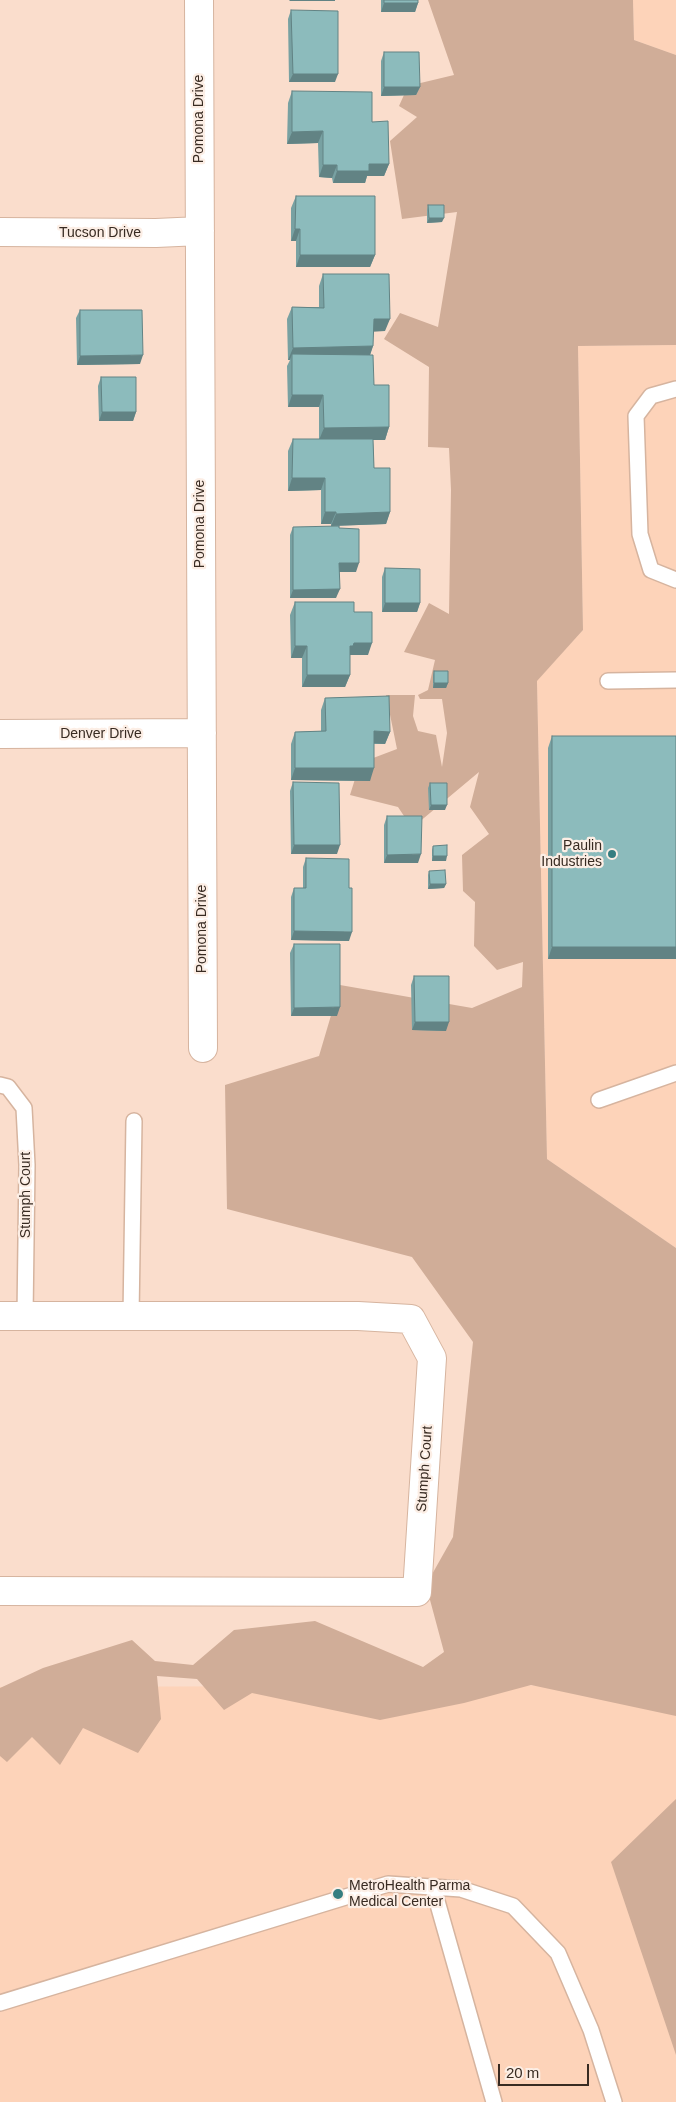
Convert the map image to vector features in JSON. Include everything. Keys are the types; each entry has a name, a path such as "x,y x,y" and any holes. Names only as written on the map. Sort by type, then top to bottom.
{"street":[{"name":"Pomona Drive","path":"199,0 202,1048"},
{"name":"Tucson Drive","path":"0,232 156,233 200,231"},
{"name":"Denver Drive","path":"0,734 202,733"},
{"name":"Stumph Court","path":"0,1591 417,1592 432,1358 411,1319 358,1316 13,1316"}],"lane":[{"path":"676,389 651,396 636,416 640,534 651,570 676,580"},
{"path":"608,681 676,680"},
{"path":"599,1100 676,1073"},
{"name":"Stumph Court","path":"0,1085 8,1087 24,1108 27,1165 13,1316"},
{"path":"131,1316 134,1121"},
{"path":"0,2003 388,1884 461,1889 513,1906 558,1954 592,2030 614,2102"},
{"path":"433,1887 494,2102"}],"shaded area":[{"path":"428,0 633,0 634,40 676,55 676,345 578,346 583,630 537,681 547,1159 676,1248 676,1716 531,1685 464,1703 380,1720 252,1693 224,1710 197,1679 157,1676 161,1719 138,1753 83,1728 60,1765 32,1737 7,1762 0,1756 0,1688 43,1668 132,1640 155,1661 193,1665 234,1630 315,1621 423,1667 444,1652 426,1585 453,1537 473,1342 412,1257 227,1209 225,1085 319,1056 340,985 472,1008 522,987 523,962 497,970 474,946 475,902 463,891 462,855 489,834 470,807 479,772 412,828 398,807 350,795 360,763 397,749 386,695 415,695 413,716 418,731 436,735 442,767 447,733 442,699 420,699 418,695 428,690 435,660 404,652 429,603 449,614 451,490 449,448 428,447 429,367 384,339 400,313 438,327 457,212 402,219 390,141 417,117 399,106 408,86 454,75"},
{"path":"633,0 676,0 676,55 634,40"},
{"path":"676,345 676,1248 547,1159 537,680 583,630 578,346"},
{"name":"MetroHealth Parma Medical Center","path":"676,1685 676,2102 0,2102 0,1687"},
{"path":"676,1799 676,2055 611,1862"}],"building":[{"path":"384,0 418,0 418,3 384,3"},
{"path":"291,10 338,11 338,74 293,74"},
{"path":"384,52 419,52 420,87 384,87"},
{"path":"292,91 372,92 372,122 388,121 389,164 369,164 369,171 337,171 337,165 323,165 323,131 292,132"},
{"path":"296,196 375,196 375,255 300,255 300,229 295,229"},
{"path":"428,205 444,205 444,218 429,218"},
{"path":"323,274 389,274 390,319 374,319 373,346 293,348 292,307 324,308"},
{"path":"80,310 142,310 143,355 80,356"},
{"path":"292,354 373,355 374,385 389,385 389,427 324,428 323,395 292,395"},
{"path":"101,377 136,377 136,412 102,412"},
{"path":"293,439 373,439 374,468 390,468 390,512 336,514 336,512 325,512 325,478 292,478"},
{"path":"339,526 339,528 359,529 359,563 339,563 340,589 293,590 293,527"},
{"path":"385,568 420,569 420,603 385,603"},
{"path":"295,602 354,602 354,612 372,612 372,643 354,643 353,646 350,646 350,675 307,675 307,646 295,646"},
{"path":"434,671 448,671 448,683 434,683"},
{"path":"389,696 390,732 374,731 374,768 295,768 295,732 326,731 325,698"},
{"name":"Paulin Industries","path":"552,736 676,736 676,947 552,947"},
{"path":"293,782 339,783 340,845 294,845"},
{"path":"430,783 447,783 447,805 431,805"},
{"path":"387,816 422,816 421,854 387,855"},
{"path":"447,845 447,856 433,856 433,846"},
{"path":"306,858 349,859 349,888 352,888 352,932 294,931 294,888 306,888"},
{"path":"445,870 446,884 430,884 429,871"},
{"path":"294,944 340,944 340,1007 294,1008"},
{"path":"414,976 449,976 449,1022 415,1022"}],"place":[{"name":"Paulin Industries","path":"612,854"},
{"name":"MetroHealth Parma Medical Center","path":"338,1894"}]}
